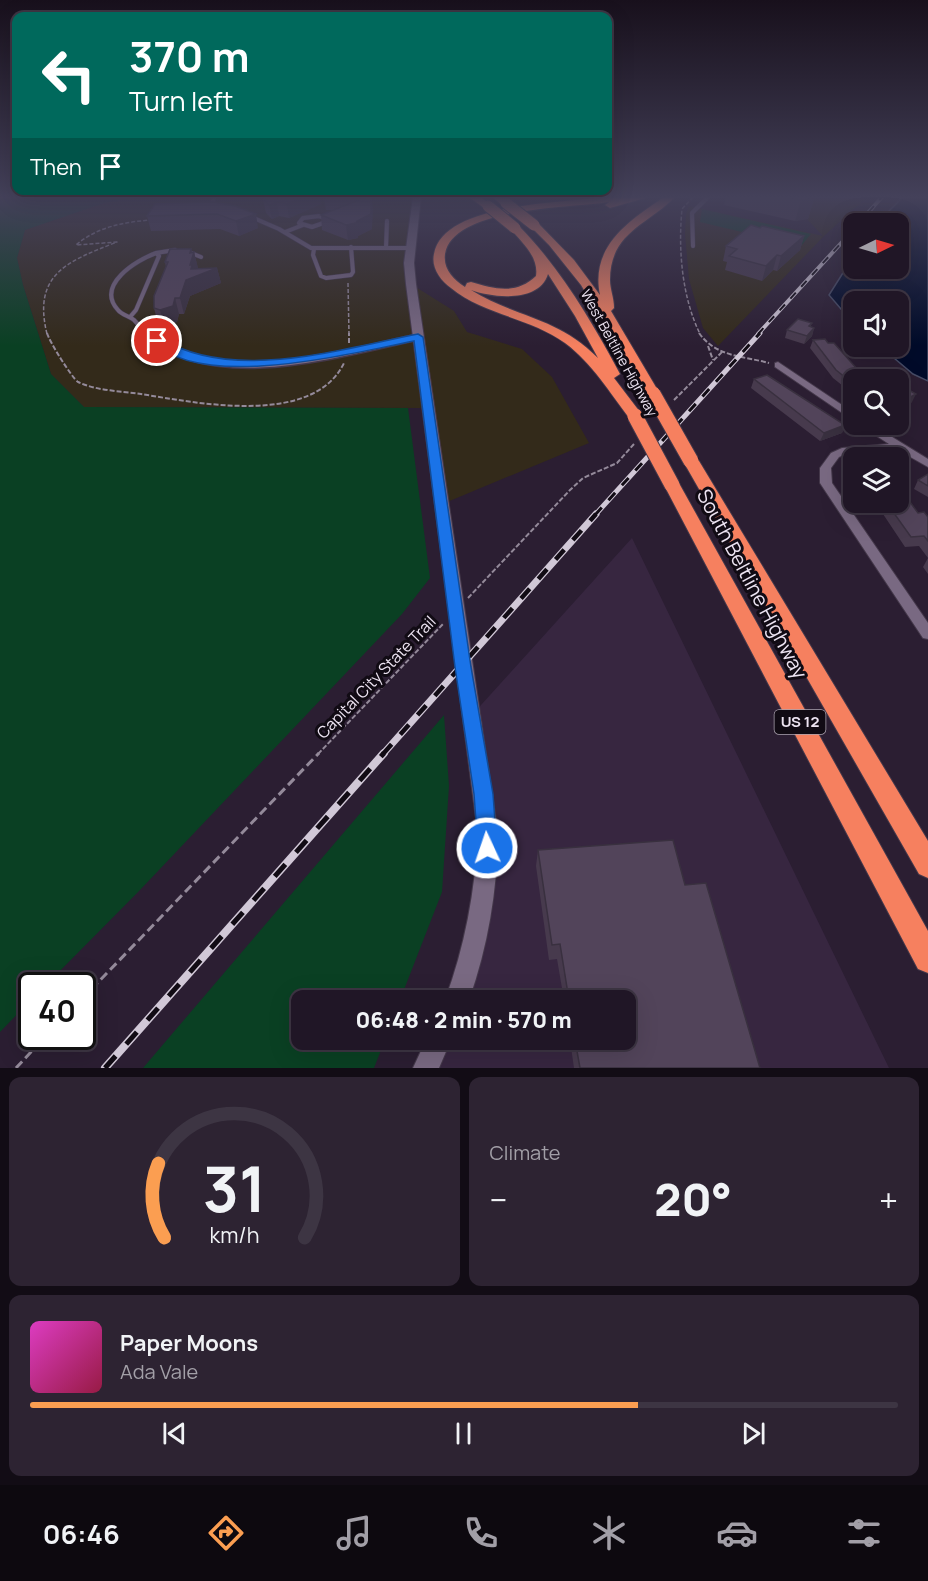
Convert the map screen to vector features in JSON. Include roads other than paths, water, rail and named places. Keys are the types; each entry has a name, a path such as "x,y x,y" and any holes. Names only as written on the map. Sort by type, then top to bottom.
{"highway":[{"path":"441,247 438,254 439,266 446,278 460,290 479,300 534,321 558,333 578,347 594,363 635,416"},
{"path":"453,247 449,262 453,272 464,284 479,290 514,292 536,284 542,277 543,270 534,247"},
{"name":"West Beltline Highway","path":"534,247 579,310 672,485"},
{"name":"West Beltline Highway","path":"557,247 609,316 691,461"},
{"path":"609,316 604,280 610,247"},
{"name":"South Beltline Highway","path":"691,461 928,865"},
{"name":"South Beltline Highway","path":"672,485 928,959"}],"street":[{"path":"411,248 410,274 418,337 488,834 483,907 473,956 461,990"},
{"path":"778,365 843,410"},
{"path":"880,435 899,447"},
{"path":"843,451 835,455 825,468 826,483 843,508"},
{"path":"909,453 928,464"},
{"path":"846,513 928,634"},
{"path":"426,1068 434,1050"}],"lane":[{"path":"307,247 314,249 411,248"},
{"path":"314,249 313,255 321,276 326,278 347,276 353,272 351,247"},
{"path":"201,257 192,251 177,250 156,253 133,262 115,284 113,293 115,307 122,314 130,317 144,332 170,349 208,362 269,364 418,337"},
{"path":"130,317 136,310 159,256 156,253"}],"water":[{"path":"909,247 928,247 928,381 913,374 893,357 909,357 909,291 843,291 843,311 829,295 843,273 843,279 909,279"}],"railway":[{"path":"758,334 838,247"},
{"path":"595,515 760,333"},
{"path":"383,754 596,514"},
{"path":"105,1068 384,753"}]}
